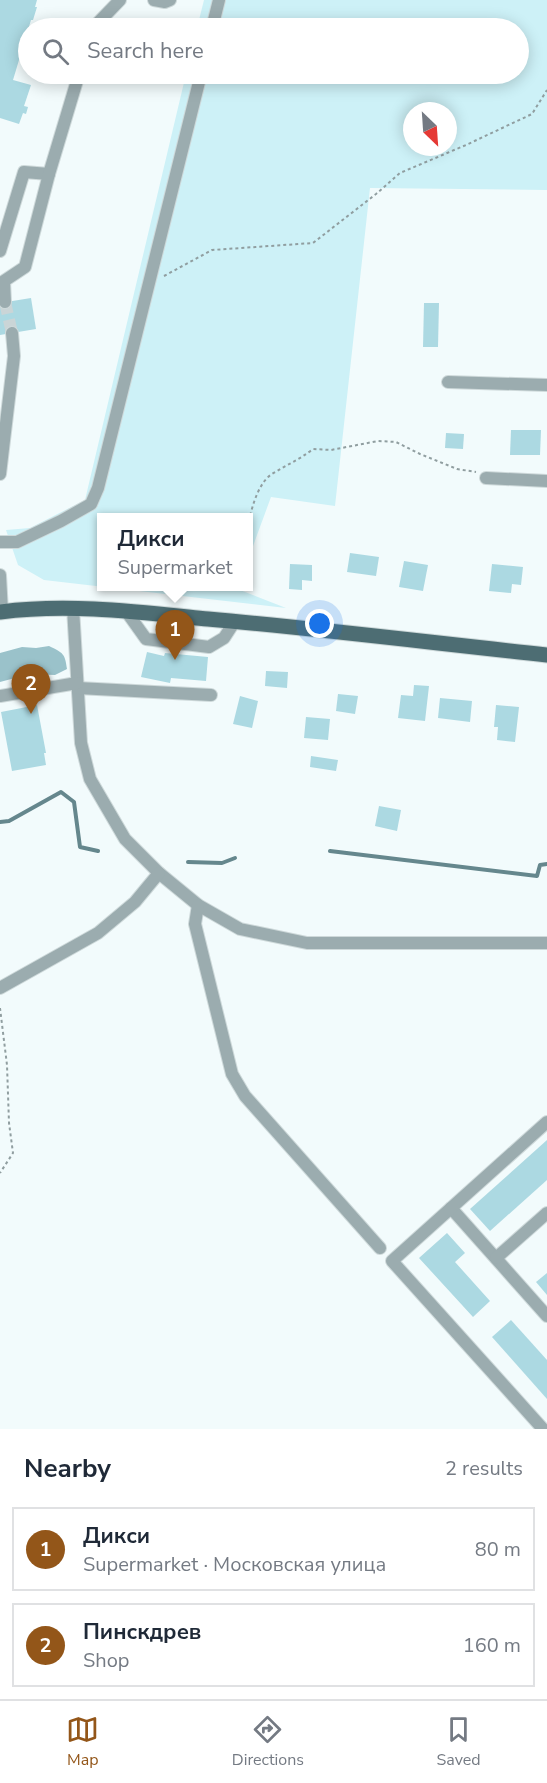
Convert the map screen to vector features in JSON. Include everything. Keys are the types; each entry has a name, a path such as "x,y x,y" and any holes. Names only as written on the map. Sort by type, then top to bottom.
{"main road":[{"path":"1,612 34,608 126,611 547,655"}],"street":[{"path":"103,18 120,0"},
{"path":"154,0 165,2 170,0"},
{"path":"214,18 219,0"},
{"path":"5,302 2,281 25,267 49,174 76,84"},
{"path":"0,542 17,542 61,521 91,504 98,488 198,84"},
{"path":"0,251 2,237 24,172 49,174"},
{"path":"0,474 14,356 12,333"},
{"path":"448,382 547,385"},
{"path":"486,478 547,482"},
{"path":"0,575 1,612"},
{"path":"73,608 81,743 90,779 125,839 159,873 198,905 240,929 307,943 547,943"},
{"path":"126,611 146,639 209,647 224,638 235,621"},
{"path":"0,696 78,686 211,695"},
{"path":"0,988 98,933 135,902 159,873"},
{"path":"198,905 195,924 232,1074 245,1096 380,1248"},
{"path":"543,1429 392,1261 547,1122"},
{"path":"451,1208 547,1316"},
{"path":"496,1258 547,1213"}],"path":[{"path":"148,284 212,250 313,243 400,173 532,114 547,90"},
{"path":"251,513 253,500 269,475 300,459 313,449 331,450 378,441 396,442 457,469 475,471 486,478"},
{"path":"0,1008 7,1065 9,1123 13,1153 0,1173"}],"shaded area":[{"path":"204,0 547,0 547,190 370,188 335,506 271,497 253,546 253,513 97,513 97,586 44,580 18,565 6,530 30,528 85,500 184,84 529,84 529,18 200,18"},
{"path":"139,591 243,591 286,608"},
{"path":"49,646 62,654 67,669 55,675 30,674 0,682 0,653 22,647"}],"building":[{"path":"0,0 37,0 34,18 18,18 18,63 13,80 18,81 18,84 31,85 24,106 28,107 26,114 23,113 19,124 0,118"},
{"path":"31,298 36,329 0,335 0,303"},
{"path":"424,303 439,303 438,347 423,347"},
{"path":"511,430 541,430 540,455 510,455"},
{"path":"446,433 464,434 463,449 445,448"},
{"path":"350,553 379,557 376,576 347,572"},
{"path":"404,561 428,565 423,591 399,587"},
{"path":"290,564 312,565 312,581 302,580 302,590 289,589"},
{"path":"492,564 523,567 521,585 512,584 511,593 489,591"},
{"path":"147,652 164,656 165,653 208,657 206,681 171,678 170,683 141,677"},
{"path":"266,671 288,672 287,688 265,686"},
{"path":"414,685 429,686 425,721 398,718 401,695 413,696"},
{"path":"338,694 358,696 355,714 336,711"},
{"path":"240,696 258,701 252,728 233,724"},
{"path":"440,698 472,701 470,722 438,718"},
{"path":"37,705 46,765 12,771 1,712"},
{"path":"496,705 519,707 515,742 497,740 498,727 494,727"},
{"path":"306,717 330,719 328,740 304,738"},
{"path":"311,756 338,760 336,771 310,767"},
{"path":"379,806 401,810 397,831 375,826"},
{"path":"547,1140 547,1180 490,1231 470,1209"},
{"path":"447,1233 465,1253 455,1262 490,1301 473,1317 419,1258"},
{"path":"547,1273 547,1295 536,1282"},
{"path":"511,1320 547,1360 547,1399 492,1337"}],"waterway":[{"path":"0,822 9,821 61,792 74,802 80,847 98,851"},
{"path":"330,851 537,876 540,865 547,864"},
{"path":"188,862 222,863 235,858"}],"tunnel":[{"path":"5,302 12,333"}],"place":[{"name":"Дикси","path":"175,660"},
{"name":"Пинскдрев","path":"31,714"}]}
